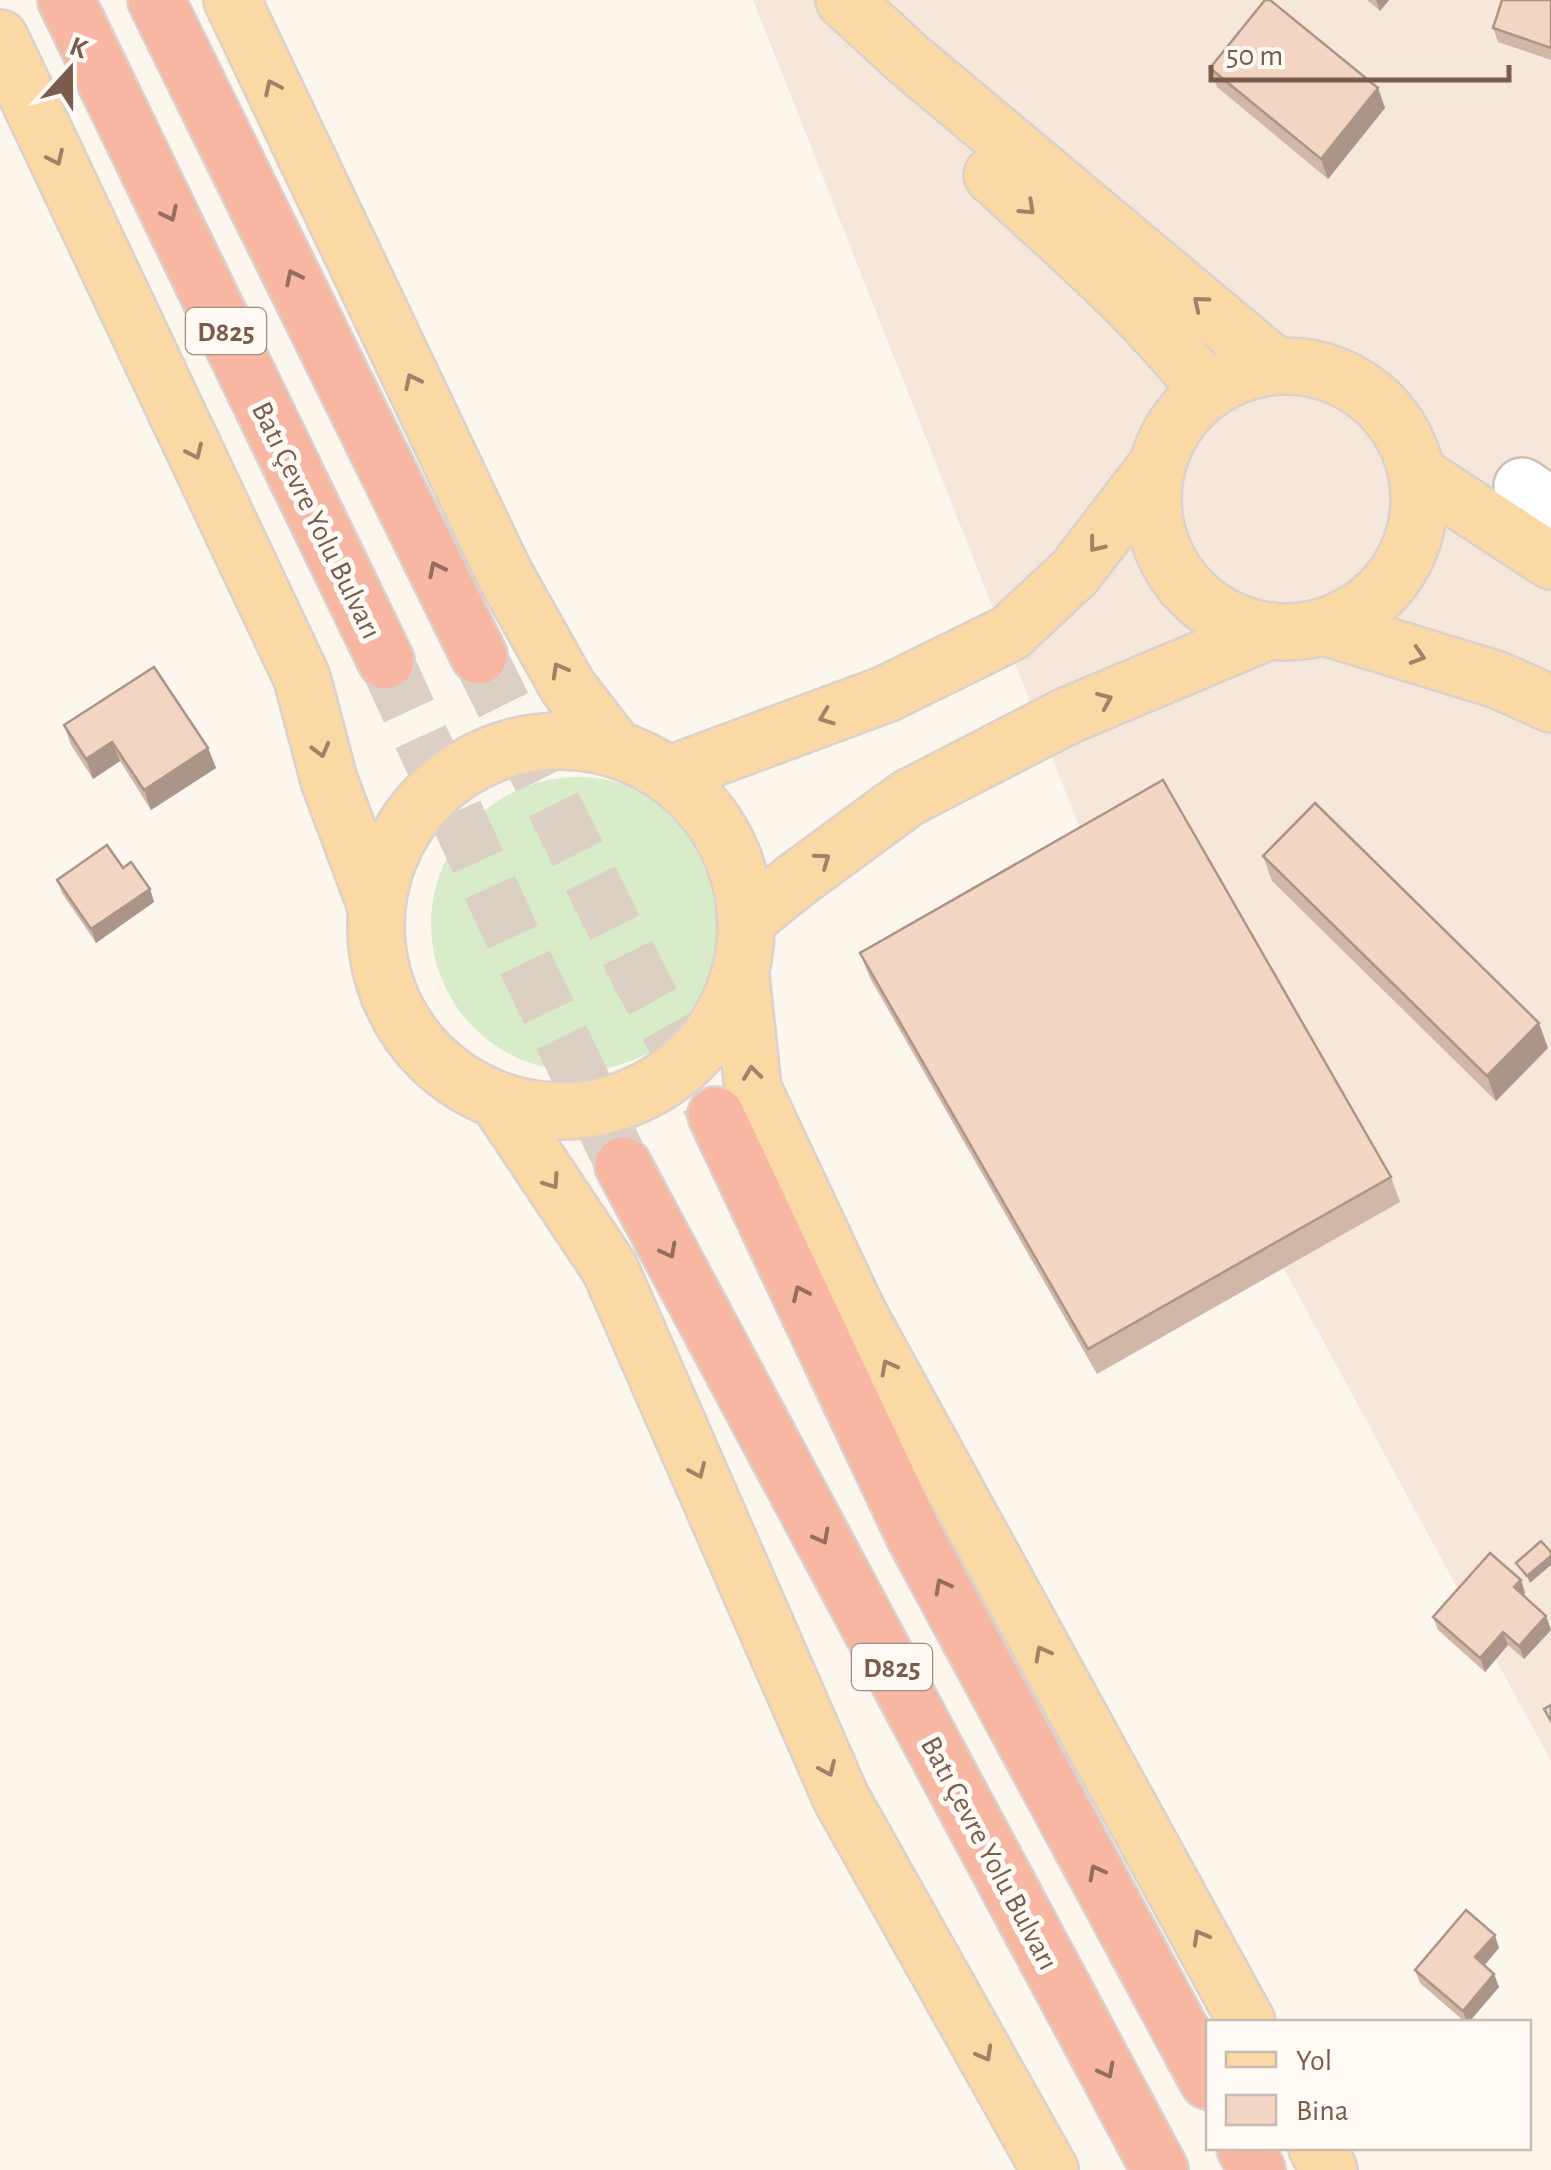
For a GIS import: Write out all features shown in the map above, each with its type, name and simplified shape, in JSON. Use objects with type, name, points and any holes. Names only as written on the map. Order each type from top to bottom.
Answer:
[{"type":"highway","name":"Batı Çevre Yolu Bulvarı","points":[[66,0],[386,662]]},
{"type":"highway","name":"D825","points":[[156,0],[479,656]]},
{"type":"highway","name":"D825","points":[[716,1115],[914,1535],[1206,2077]]},
{"type":"highway","name":"Batı Çevre Yolu Bulvarı","points":[[623,1165],[1160,2170]]},
{"type":"main road","points":[[232,0],[504,573],[568,687],[616,749]]},
{"type":"main road","points":[[802,0],[1114,288],[1178,352],[1208,391]]},
{"type":"main road","points":[[844,0],[907,58],[1274,366]]},
{"type":"main road","points":[[0,38],[302,678],[329,780],[376,906]]},
{"type":"main road","points":[[1274,366],[1302,366],[1355,385],[1396,423],[1418,474],[1416,530],[1408,556],[1393,580],[1351,616],[1325,627],[1297,632],[1270,632],[1242,625],[1194,596],[1162,551],[1154,524],[1156,468],[1179,418],[1208,391],[1247,371],[1274,366]]},
{"type":"main road","points":[[668,774],[886,694],[1010,633],[1075,572],[1156,468]]},
{"type":"main road","points":[[1418,474],[1551,562]]},
{"type":"main road","points":[[1325,627],[1498,680],[1551,704]]},
{"type":"main road","points":[[747,920],[794,880],[908,798],[1067,716],[1270,632]]},
{"type":"main road","points":[[740,977],[714,1032],[672,1075],[618,1104],[558,1112],[498,1101],[444,1071],[403,1024],[379,968],[376,906],[389,854],[418,807],[459,771],[508,748],[562,740],[616,749],[668,774],[709,814],[736,865],[747,920],[740,977],[754,1089],[858,1313],[1246,2020]]},
{"type":"main road","points":[[498,1101],[610,1268],[840,1798],[1050,2170]]},
{"type":"shaded area","points":[[753,0],[1551,0],[1551,1761],[1173,1064]]},
{"type":"green space","points":[[578,777],[607,779],[634,788],[660,801],[682,820],[701,842],[714,868],[723,895],[723,953],[714,980],[701,1006],[682,1028],[660,1047],[634,1060],[607,1069],[578,1071],[549,1069],[522,1060],[496,1047],[474,1028],[455,1006],[442,980],[433,953],[431,924],[433,895],[442,868],[455,842],[474,820],[496,801],[522,788],[549,779]]},
{"type":"building","points":[[1265,0],[1270,0],[1378,88],[1321,159],[1210,68]]},
{"type":"building","points":[[1502,0],[1551,0],[1551,48],[1493,28]]},
{"type":"building","points":[[154,667],[208,748],[144,790],[112,742],[86,759],[64,725]]},
{"type":"building","points":[[1163,780],[1391,1177],[1088,1349],[860,953]]},
{"type":"building","points":[[1315,803],[1539,1023],[1487,1076],[1263,856]]},
{"type":"building","points":[[107,845],[123,868],[131,862],[150,889],[91,929],[57,880]]},
{"type":"building","points":[[1541,1541],[1551,1556],[1527,1576],[1516,1563]]},
{"type":"building","points":[[1490,1553],[1521,1580],[1514,1587],[1546,1616],[1519,1646],[1503,1632],[1480,1658],[1433,1617]]},
{"type":"building","points":[[1466,1910],[1495,1935],[1475,1957],[1494,1974],[1463,2011],[1415,1970]]},
{"type":"tunnel","points":[[479,656],[642,982],[716,1115]]},
{"type":"tunnel","points":[[386,661],[623,1165]]}]
